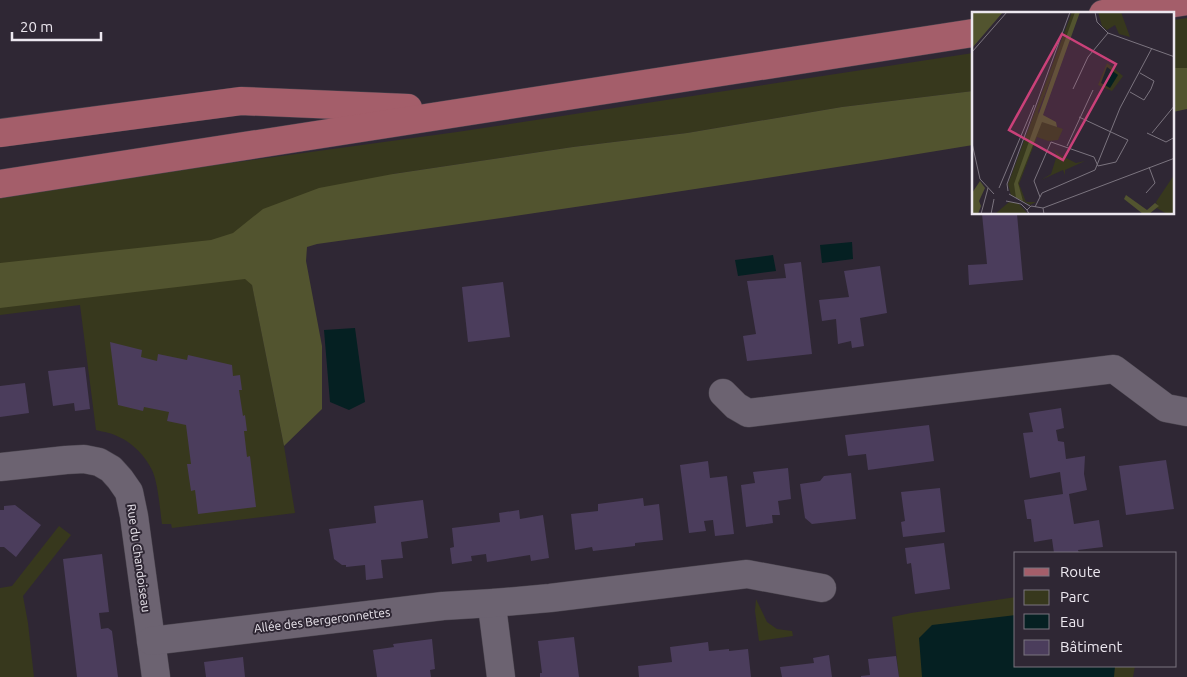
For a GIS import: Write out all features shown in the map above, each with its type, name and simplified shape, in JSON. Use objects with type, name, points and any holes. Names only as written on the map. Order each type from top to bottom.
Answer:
[{"type":"main road","points":[[1116,12],[1187,1]]},
{"type":"main road","points":[[0,184],[470,110],[972,34]]},
{"type":"main road","points":[[0,133],[241,101],[470,110]]},
{"type":"street","points":[[723,392],[736,406],[748,413],[1114,369],[1166,408],[1187,412]]},
{"type":"street","name":"Rue du Chandoiseau","points":[[0,467],[57,460],[84,459],[99,462],[111,469],[120,479],[129,492],[134,516],[156,677]]},
{"type":"street","name":"Allée des Bergeronnettes","points":[[151,641],[443,606],[550,598],[747,574],[822,588]]},
{"type":"street","points":[[493,603],[501,677]]},
{"type":"green space","points":[[1187,18],[1187,68],[1174,68],[1174,20]]},
{"type":"green space","points":[[972,53],[972,91],[842,107],[687,133],[573,147],[393,174],[252,284],[284,446],[295,513],[172,528],[171,524],[162,524],[156,482],[146,460],[134,446],[114,434],[96,430],[80,305],[0,315],[0,195],[167,170],[457,132]]},
{"type":"green space","points":[[1174,68],[1187,68],[1187,109],[1174,112]]},
{"type":"green space","points":[[972,91],[972,145],[307,247],[306,261],[322,346],[322,409],[284,446],[252,285],[245,279],[0,308],[0,263],[211,240],[233,233],[263,209],[319,188],[393,174],[573,147],[687,133],[842,107]]},
{"type":"green space","points":[[59,526],[71,535],[23,596],[34,677],[0,677],[0,588],[12,586]]},
{"type":"green space","points":[[1014,597],[1014,667],[1135,667],[1133,677],[899,677],[892,617]]},
{"type":"green space","points":[[756,599],[767,622],[777,629],[792,631],[793,636],[759,641],[755,611]]},
{"type":"water","points":[[852,242],[853,259],[822,263],[820,245]]},
{"type":"water","points":[[773,255],[776,271],[738,276],[735,260]]},
{"type":"water","points":[[355,328],[365,402],[349,410],[330,402],[324,330]]},
{"type":"water","points":[[1014,615],[1014,667],[1115,667],[1114,677],[922,677],[919,638],[932,625]]},
{"type":"building","points":[[982,215],[1017,215],[1023,280],[969,285],[968,265],[987,264]]},
{"type":"building","points":[[801,262],[812,354],[747,361],[743,336],[756,334],[747,281],[786,278],[784,264]]},
{"type":"building","points":[[880,266],[887,313],[860,318],[864,346],[852,348],[851,341],[838,344],[836,319],[822,321],[819,300],[849,297],[844,271]]},
{"type":"building","points":[[503,282],[510,337],[468,342],[462,287]]},
{"type":"building","points":[[110,342],[142,350],[141,357],[157,361],[158,354],[187,360],[188,355],[232,365],[233,376],[240,375],[242,390],[239,390],[247,431],[244,431],[247,457],[250,456],[256,507],[198,514],[195,490],[191,491],[187,464],[191,464],[186,425],[167,421],[169,412],[144,407],[143,411],[118,405]]},
{"type":"building","points":[[85,367],[90,409],[75,411],[74,403],[53,406],[48,371]]},
{"type":"building","points":[[25,383],[29,413],[0,417],[0,386]]},
{"type":"building","points":[[1061,408],[1064,428],[1056,430],[1058,441],[1064,442],[1066,459],[1085,456],[1084,474],[1087,490],[1069,494],[1074,524],[1099,520],[1103,547],[1078,550],[1079,552],[1054,552],[1052,539],[1034,542],[1031,519],[1027,519],[1024,500],[1063,494],[1060,472],[1030,478],[1023,433],[1033,432],[1029,413]]},
{"type":"building","points":[[929,425],[934,461],[868,470],[866,454],[848,456],[845,435]]},
{"type":"building","points":[[1166,460],[1174,509],[1126,515],[1119,466]]},
{"type":"building","points":[[708,461],[710,478],[727,476],[734,534],[715,536],[713,520],[704,521],[706,531],[689,533],[680,465]]},
{"type":"building","points":[[788,468],[791,499],[778,501],[780,515],[772,515],[773,523],[746,527],[741,485],[755,483],[753,472]]},
{"type":"building","points":[[851,473],[856,519],[812,524],[805,518],[800,484],[820,481],[824,476]]},
{"type":"building","points":[[940,488],[945,532],[903,537],[901,522],[905,521],[901,492]]},
{"type":"building","points":[[643,498],[644,506],[659,504],[663,540],[635,543],[635,546],[593,551],[592,547],[575,550],[571,514],[598,511],[598,504]]},
{"type":"building","points":[[423,500],[428,538],[401,542],[403,558],[381,560],[383,578],[366,580],[365,565],[346,567],[346,565],[342,565],[334,559],[329,529],[376,523],[374,506]]},
{"type":"building","points":[[15,505],[41,525],[16,557],[4,547],[0,547],[0,510],[4,510],[4,506]]},
{"type":"building","points":[[519,510],[520,519],[543,515],[549,558],[531,561],[530,555],[487,562],[486,554],[471,556],[472,561],[452,564],[450,548],[454,547],[452,528],[500,522],[499,513]]},
{"type":"building","points":[[944,543],[950,589],[915,594],[911,563],[907,564],[905,548]]},
{"type":"building","points":[[102,554],[109,612],[99,613],[101,629],[108,628],[112,631],[118,677],[77,677],[63,559]]},
{"type":"building","points":[[574,637],[579,677],[540,677],[540,673],[542,673],[538,641]]},
{"type":"building","points":[[432,639],[435,669],[430,670],[431,677],[377,677],[373,650],[394,647],[393,644]]},
{"type":"building","points":[[708,642],[709,651],[748,649],[751,677],[639,677],[638,666],[672,662],[670,647]]},
{"type":"building","points":[[829,655],[832,677],[782,677],[780,667],[814,663],[813,658]]},
{"type":"building","points":[[896,656],[899,677],[861,677],[870,675],[868,659]]},
{"type":"building","points":[[243,657],[245,677],[206,677],[204,662]]}]
